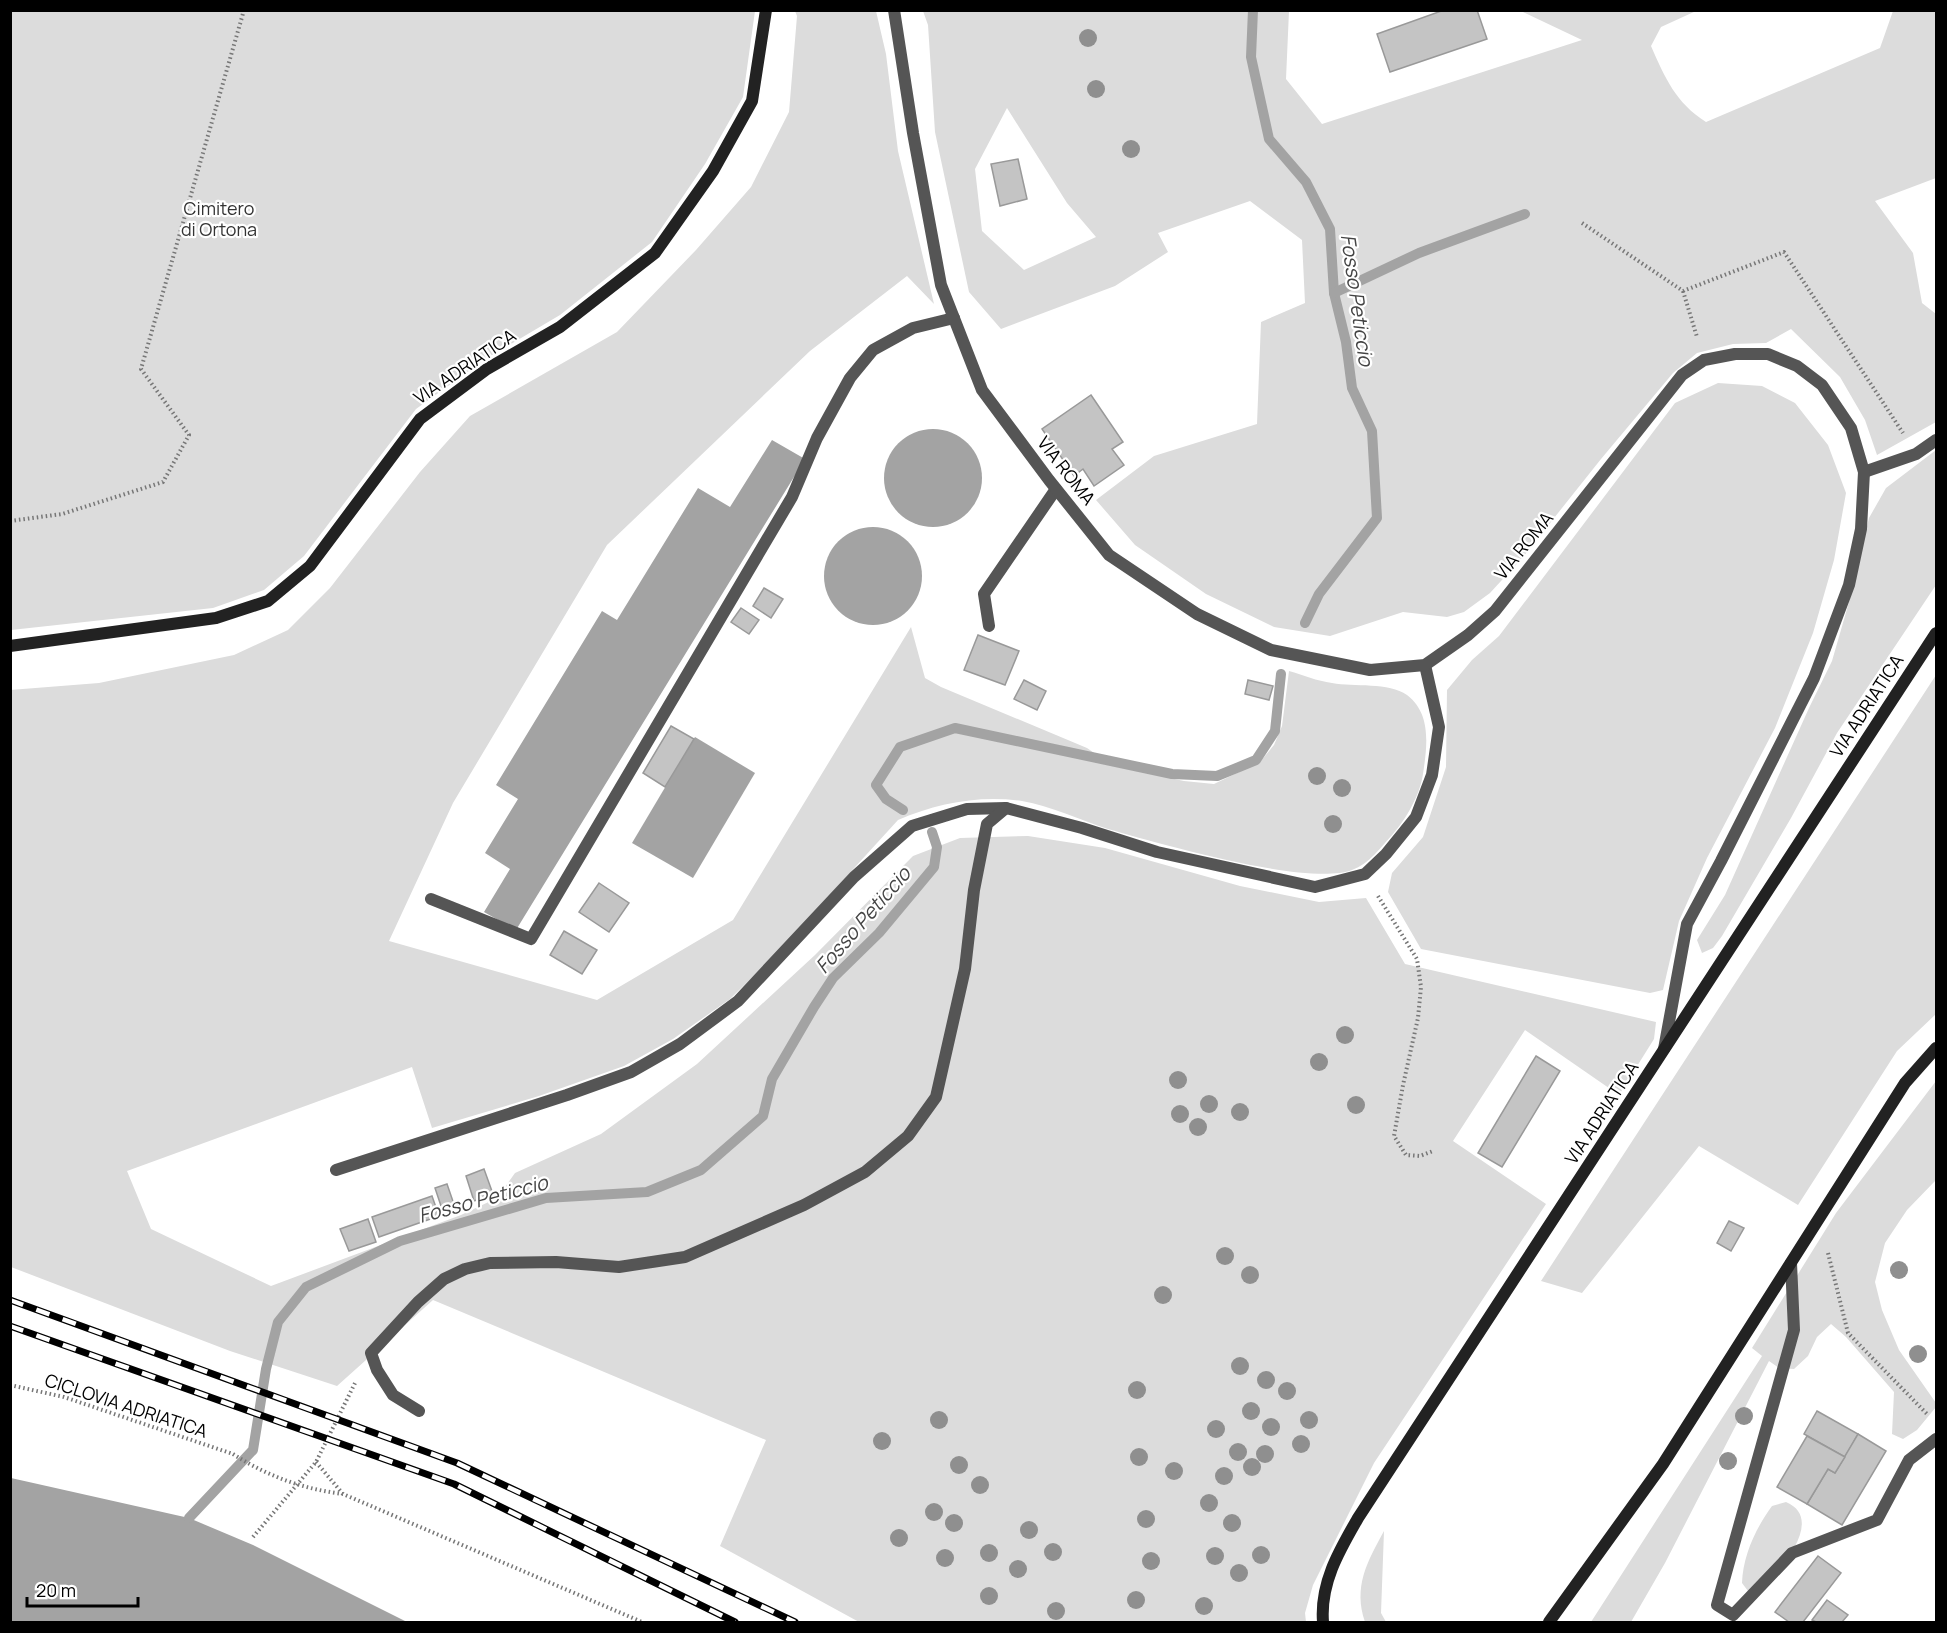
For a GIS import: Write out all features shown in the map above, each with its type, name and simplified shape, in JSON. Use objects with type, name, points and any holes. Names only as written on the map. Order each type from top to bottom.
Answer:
[{"type":"main road","name":"VIA ADRIATICA","points":[[10,646],[216,618],[268,601],[277,594],[310,566],[420,419],[487,369],[560,327],[655,253],[713,171],[752,101],[766,10]]},
{"type":"main road","name":"VIA ADRIATICA","points":[[1323,1623],[1323,1599],[1327,1578],[1358,1518],[1936,633]]},
{"type":"main road","points":[[1549,1623],[1663,1464],[1905,1083],[1936,1048]]},
{"type":"street","name":"VIA ROMA","points":[[894,10],[913,133],[942,285],[982,390],[1109,555],[1197,614],[1271,650],[1370,670],[1425,665],[1468,635],[1495,611],[1682,375],[1704,360],[1735,354],[1768,354],[1797,366],[1822,385],[1851,428],[1864,472],[1861,529],[1849,585],[1814,678],[1687,924],[1664,1049]]},
{"type":"street","points":[[431,899],[531,939],[792,497],[817,438],[850,378],[873,350],[913,328],[954,318]]},
{"type":"street","points":[[1864,472],[1917,454],[1936,440]]},
{"type":"street","points":[[989,626],[984,594],[1056,489]]},
{"type":"street","points":[[336,1170],[631,1072],[680,1044],[738,1001],[854,877],[912,826],[967,809],[1006,808],[1082,828],[1157,852],[1315,887],[1365,874],[1386,854],[1416,817],[1432,775],[1439,727],[1425,665]]},
{"type":"street","points":[[419,1411],[393,1395],[377,1370],[370,1353],[418,1302],[444,1279],[465,1269],[489,1263],[556,1262],[619,1267],[685,1257],[804,1205],[865,1172],[908,1136],[936,1096],[965,969],[974,890],[987,824],[1006,808]]},
{"type":"street","points":[[1791,1263],[1794,1330],[1717,1605],[1733,1615],[1792,1553],[1877,1520],[1909,1460],[1936,1439]]},
{"type":"path","points":[[10,522],[62,514],[163,482],[189,435],[141,369],[244,10]]},
{"type":"path","points":[[1582,223],[1683,291],[1704,360]]},
{"type":"path","points":[[1683,291],[1784,252],[1917,454]]},
{"type":"path","points":[[1365,874],[1417,959],[1421,987],[1418,1018],[1394,1136],[1406,1155],[1420,1156],[1433,1151]]},
{"type":"path","points":[[1819,1218],[1848,1333],[1928,1416]]},
{"type":"path","name":"CICLOVIA ADRIATICA","points":[[10,1385],[64,1397],[233,1454],[285,1481],[314,1490],[344,1494]]},
{"type":"path","points":[[253,1537],[316,1462],[345,1400]]},
{"type":"path","points":[[316,1462],[344,1494],[642,1623]]},
{"type":"green space","name":"Cimitero di Ortona","points":[[10,11],[755,11],[743,97],[705,164],[652,242],[560,315],[487,358],[416,409],[304,556],[264,590],[213,608],[11,630]]},
{"type":"green space","points":[[795,11],[876,11],[886,54],[898,151],[934,304],[907,276],[810,351],[607,545],[453,803],[389,941],[597,1000],[733,920],[911,627],[925,678],[941,687],[1087,748],[1113,766],[1184,781],[1214,784],[1260,762],[1274,745],[1282,726],[1289,671],[1326,682],[1391,688],[1400,691],[1415,703],[1421,712],[1426,732],[1426,753],[1421,782],[1416,798],[1403,821],[1364,864],[1352,870],[1331,874],[1268,868],[1195,853],[1108,829],[1022,801],[975,800],[928,809],[898,820],[772,958],[730,999],[673,1039],[624,1066],[539,1096],[432,1128],[412,1067],[127,1171],[151,1229],[271,1286],[461,1215],[497,1198],[515,1173],[601,1134],[697,1064],[815,955],[913,856],[960,838],[1028,836],[1105,848],[1240,886],[1319,902],[1366,898],[1405,964],[1656,1022],[1654,1039],[1619,1095],[1525,1030],[1453,1141],[1546,1204],[1374,1463],[1313,1585],[1305,1613],[1306,1622],[859,1622],[720,1546],[766,1440],[433,1300],[337,1386],[230,1351],[11,1267],[10,690],[99,683],[234,655],[288,630],[330,588],[420,472],[470,416],[617,332],[696,250],[751,187],[789,112],[797,16]]},
{"type":"green space","points":[[923,11],[1289,11],[1286,79],[1322,124],[1582,40],[1521,11],[1696,11],[1661,27],[1651,46],[1672,89],[1687,107],[1706,122],[1880,48],[1893,11],[1936,11],[1936,178],[1875,201],[1913,253],[1922,303],[1936,314],[1936,422],[1877,455],[1865,420],[1840,377],[1791,329],[1766,343],[1733,344],[1697,353],[1673,373],[1523,557],[1490,593],[1464,612],[1447,617],[1403,612],[1330,636],[1274,627],[1206,594],[1135,545],[1096,500],[1154,456],[1257,424],[1261,322],[1305,303],[1302,240],[1250,201],[1158,233],[1168,252],[1115,286],[1001,329],[969,292],[935,132],[928,25]],"holes":[[[1007,108],[1067,203],[1096,237],[1024,270],[982,231],[975,169]]]},
{"type":"green space","points":[[1718,383],[1762,386],[1795,403],[1828,445],[1846,493],[1834,560],[1813,633],[1775,728],[1707,858],[1679,921],[1663,990],[1650,993],[1421,949],[1388,892],[1392,873],[1423,837],[1446,767],[1447,690],[1472,660],[1499,636],[1675,403]]},
{"type":"green space","points":[[1936,450],[1936,585],[1837,733],[1791,818],[1722,936],[1713,948],[1702,953],[1697,940],[1725,895],[1832,661],[1869,518],[1886,488]]},
{"type":"green space","points":[[1936,675],[1936,1014],[1897,1051],[1798,1205],[1699,1146],[1582,1293],[1541,1281]]},
{"type":"green space","points":[[1936,1081],[1936,1180],[1907,1210],[1885,1243],[1875,1282],[1882,1310],[1899,1350],[1936,1403],[1936,1407],[1917,1430],[1903,1439],[1892,1434],[1894,1392],[1846,1337],[1831,1324],[1817,1337],[1808,1356],[1794,1369],[1779,1368],[1769,1361],[1665,1563],[1631,1622],[1591,1622],[1762,1356],[1752,1348],[1836,1213]]},
{"type":"green space","points":[[1786,1502],[1798,1510],[1802,1521],[1800,1534],[1785,1562],[1766,1586],[1758,1594],[1748,1591],[1742,1583],[1751,1542],[1772,1506]]},
{"type":"green space","points":[[1384,1531],[1381,1613],[1386,1622],[1365,1622],[1361,1586],[1367,1564]]},
{"type":"shaded area","points":[[933,429],[952,433],[968,443],[978,459],[982,478],[978,497],[968,513],[952,523],[933,527],[914,523],[898,513],[888,497],[884,478],[888,459],[898,443],[914,433]]},
{"type":"shaded area","points":[[772,440],[805,459],[516,930],[484,912],[510,869],[485,853],[518,799],[496,785],[602,611],[617,620],[698,488],[730,507]]},
{"type":"shaded area","points":[[873,527],[892,531],[908,541],[918,557],[922,576],[918,595],[908,611],[892,621],[873,625],[854,621],[838,611],[828,595],[824,576],[828,557],[838,541],[854,531]]},
{"type":"shaded area","points":[[695,737],[755,773],[693,878],[632,843]]},
{"type":"shaded area","points":[[11,1478],[189,1518],[253,1545],[407,1622],[11,1622]]},
{"type":"building","points":[[1444,10],[1477,10],[1487,39],[1390,72],[1377,34]]},
{"type":"building","points":[[1018,159],[1027,199],[1000,206],[991,164]]},
{"type":"building","points":[[1091,395],[1123,442],[1112,449],[1124,465],[1094,486],[1083,469],[1074,476],[1042,429]]},
{"type":"building","points":[[764,588],[783,599],[771,618],[753,606]]},
{"type":"building","points":[[741,608],[759,620],[749,634],[731,622]]},
{"type":"building","points":[[978,635],[1019,651],[1005,685],[964,670]]},
{"type":"building","points":[[1024,680],[1046,691],[1037,710],[1014,699]]},
{"type":"building","points":[[1248,680],[1273,686],[1269,700],[1245,694]]},
{"type":"building","points":[[671,726],[694,739],[665,787],[643,773]]},
{"type":"building","points":[[599,883],[629,903],[609,932],[579,912]]},
{"type":"building","points":[[564,931],[597,950],[582,974],[550,955]]},
{"type":"building","points":[[1536,1056],[1560,1071],[1502,1167],[1478,1153]]},
{"type":"building","points":[[484,1169],[493,1194],[474,1201],[466,1176]]},
{"type":"building","points":[[447,1184],[456,1210],[444,1215],[435,1188]]},
{"type":"building","points":[[432,1196],[439,1216],[379,1237],[372,1217]]},
{"type":"building","points":[[368,1219],[376,1242],[349,1251],[340,1229]]},
{"type":"building","points":[[1729,1221],[1744,1228],[1731,1251],[1717,1243]]},
{"type":"building","points":[[1817,1411],[1858,1434],[1845,1457],[1804,1434]]},
{"type":"building","points":[[1858,1434],[1886,1451],[1842,1525],[1807,1504],[1828,1469],[1835,1473]]},
{"type":"building","points":[[1807,1436],[1845,1457],[1835,1473],[1828,1469],[1807,1504],[1777,1487]]},
{"type":"building","points":[[1818,1556],[1841,1573],[1803,1622],[1789,1622],[1775,1612]]},
{"type":"building","points":[[1827,1600],[1848,1615],[1842,1622],[1812,1620]]},
{"type":"waterway","name":"Fosso Peticcio","points":[[1253,10],[1251,57],[1269,139],[1306,182],[1330,229],[1334,293],[1346,342],[1352,388],[1372,431],[1377,518],[1319,594],[1305,623]]},
{"type":"waterway","points":[[1334,293],[1419,253],[1525,214]]},
{"type":"waterway","name":"Fosso Peticcio","points":[[903,810],[886,799],[876,785],[900,747],[955,728],[1172,774],[1217,776],[1256,760],[1275,731],[1281,674]]},
{"type":"waterway","name":"Fosso Peticcio","points":[[189,1518],[253,1450],[266,1369],[278,1322],[306,1287],[400,1241],[546,1198],[647,1192],[701,1170],[763,1116],[772,1079],[833,978],[879,933],[934,867],[937,847],[932,832]]},
{"type":"railway","points":[[10,1300],[457,1463],[795,1622]]},
{"type":"railway","points":[[10,1326],[454,1484],[735,1622]]}]
